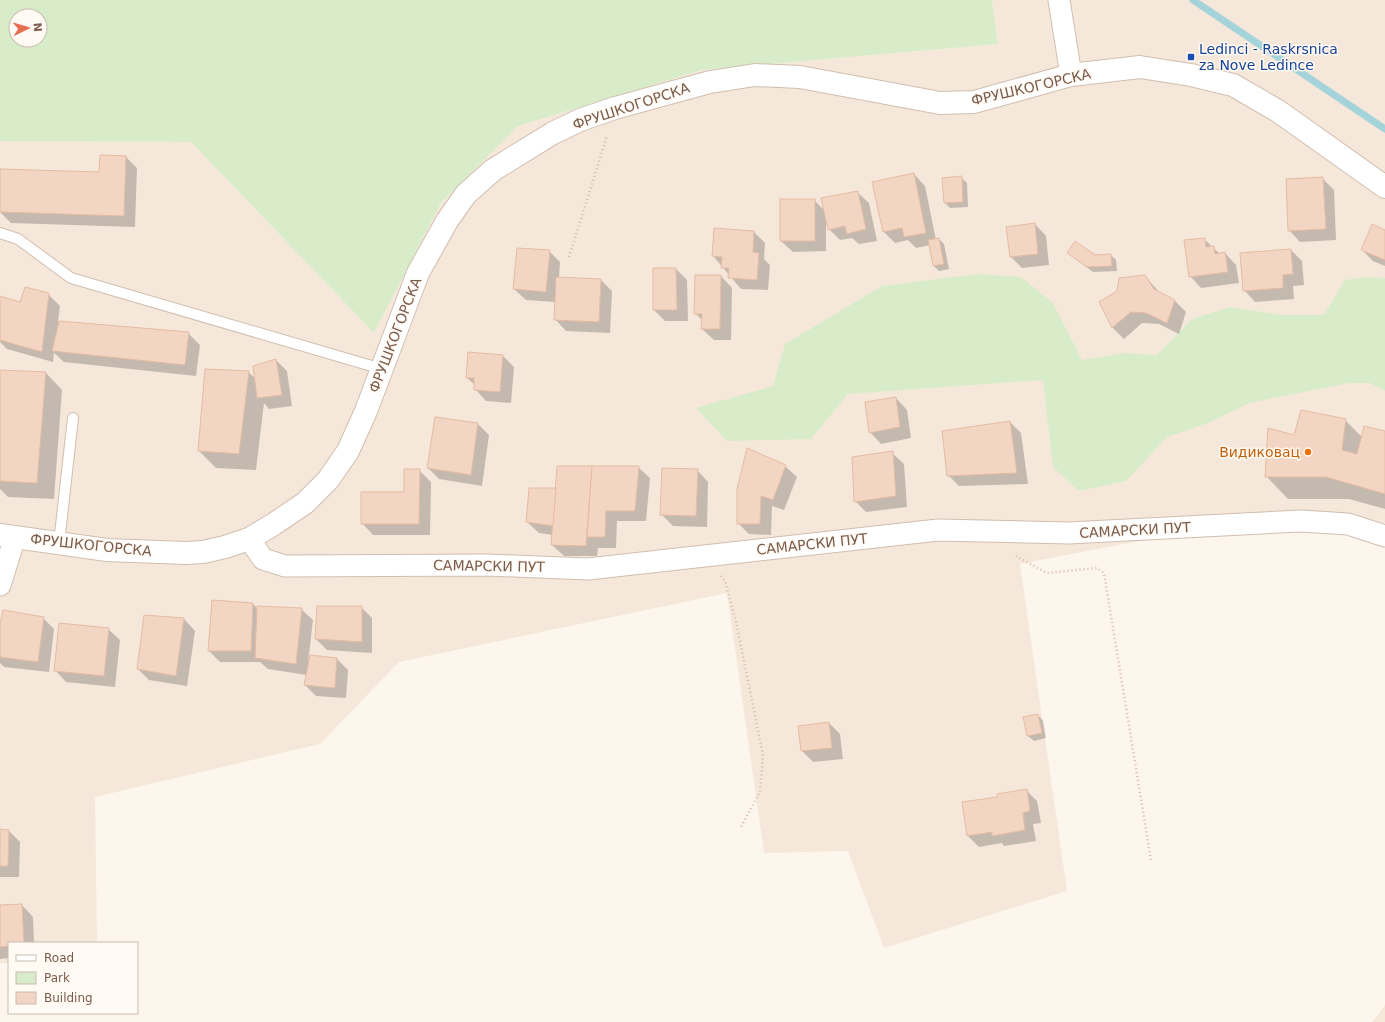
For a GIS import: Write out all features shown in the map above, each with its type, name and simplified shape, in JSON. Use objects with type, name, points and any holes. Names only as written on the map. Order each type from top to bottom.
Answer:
[{"type":"street","points":[[1059,0],[1071,76]]},
{"type":"street","name":"ФРУШКОГОРСКА","points":[[0,585],[7,536],[107,550],[186,553],[203,552],[249,539],[305,503],[328,480],[348,451],[382,369],[418,273],[447,221],[466,194],[493,170],[525,149],[580,120],[615,108],[710,82],[755,75],[800,77],[940,103],[974,102],[1071,76],[1140,67],[1191,75],[1233,85],[1278,111],[1385,187]]},
{"type":"street","name":"САМАРСКИ ПУТ","points":[[249,539],[263,559],[285,566],[487,564],[588,569],[938,530],[1069,533],[1301,521],[1348,524],[1385,536]]},
{"type":"lane","points":[[0,233],[18,239],[71,278],[382,369]]},
{"type":"lane","points":[[59,543],[73,418]]},
{"type":"path","points":[[569,257],[615,108]]},
{"type":"path","points":[[1006,531],[1016,556],[1047,573],[1097,568],[1104,573],[1151,860]]},
{"type":"path","points":[[705,555],[725,581],[736,622],[763,755],[760,792],[741,827]]},
{"type":"shaded area","points":[[992,0],[1385,0],[1385,523],[1283,513],[1020,564],[1067,891],[884,948],[848,851],[764,853],[727,593],[399,662],[320,744],[95,797],[97,942],[8,942],[8,963],[0,963],[0,141],[191,142],[374,333],[441,203],[518,126],[702,70],[998,44]]},
{"type":"shaded area","points":[[1385,1005],[1385,1022],[1372,1022]]},
{"type":"green space","points":[[0,0],[992,0],[998,44],[702,70],[518,126],[441,203],[374,333],[191,142],[0,141]]},
{"type":"green space","points":[[977,274],[1021,277],[1053,303],[1082,360],[1124,353],[1157,355],[1192,319],[1230,307],[1281,315],[1324,315],[1345,280],[1365,277],[1385,278],[1385,391],[1370,383],[1349,383],[1249,403],[1208,423],[1167,437],[1126,481],[1079,491],[1053,467],[1043,380],[848,394],[811,439],[727,441],[696,408],[773,386],[785,344],[882,286]]},
{"type":"building","points":[[100,155],[126,156],[124,216],[0,212],[0,169],[99,172]]},
{"type":"building","points":[[914,173],[926,233],[904,237],[902,228],[883,232],[872,182]]},
{"type":"building","points":[[962,176],[963,202],[944,203],[942,178]]},
{"type":"building","points":[[1323,177],[1326,229],[1288,231],[1286,179]]},
{"type":"building","points":[[858,191],[866,229],[847,234],[845,226],[828,230],[821,198]]},
{"type":"building","points":[[780,199],[815,199],[815,241],[780,241]]},
{"type":"building","points":[[1035,223],[1038,254],[1010,257],[1006,227]]},
{"type":"building","points":[[1372,224],[1385,230],[1385,260],[1361,250]]},
{"type":"building","points":[[714,228],[754,231],[753,252],[759,253],[757,280],[728,278],[729,268],[721,268],[722,257],[712,256]]},
{"type":"building","points":[[939,238],[944,264],[933,266],[928,240]]},
{"type":"building","points":[[1205,238],[1206,247],[1214,246],[1215,254],[1225,252],[1228,272],[1189,277],[1184,240]]},
{"type":"building","points":[[1075,241],[1095,255],[1111,254],[1112,266],[1087,267],[1067,253]]},
{"type":"building","points":[[517,248],[550,250],[546,292],[513,289]]},
{"type":"building","points":[[1291,249],[1293,274],[1283,275],[1283,288],[1243,291],[1240,253]]},
{"type":"building","points":[[653,268],[676,268],[677,310],[653,310]]},
{"type":"building","points":[[695,275],[721,275],[720,329],[701,329],[702,314],[694,314]]},
{"type":"building","points":[[1145,275],[1154,289],[1175,300],[1167,323],[1146,313],[1131,312],[1112,328],[1099,302],[1117,291],[1119,278]]},
{"type":"building","points":[[556,277],[601,279],[599,322],[554,320]]},
{"type":"building","points":[[25,287],[49,293],[42,352],[0,340],[0,296],[20,302]]},
{"type":"building","points":[[59,321],[189,332],[185,365],[52,351]]},
{"type":"building","points":[[468,352],[503,355],[500,392],[474,390],[474,378],[466,378]]},
{"type":"building","points":[[276,359],[282,395],[257,398],[253,366]]},
{"type":"building","points":[[205,369],[249,371],[239,454],[198,451]]},
{"type":"building","points":[[0,370],[46,372],[37,483],[0,481]]},
{"type":"building","points":[[896,397],[900,427],[869,433],[865,402]]},
{"type":"building","name":"Видиковац","points":[[1301,410],[1346,419],[1342,450],[1357,454],[1364,426],[1385,431],[1385,494],[1326,477],[1265,477],[1268,428],[1294,435]]},
{"type":"building","points":[[435,417],[478,423],[471,475],[427,468]]},
{"type":"building","points":[[1010,421],[1017,473],[947,476],[942,431]]},
{"type":"building","points":[[747,448],[786,465],[773,500],[761,496],[760,524],[737,524],[737,489]]},
{"type":"building","points":[[893,451],[896,496],[854,502],[852,457]]},
{"type":"building","points":[[557,466],[592,466],[586,546],[551,545]]},
{"type":"building","points":[[592,466],[639,466],[635,511],[606,511],[605,537],[587,537]]},
{"type":"building","points":[[662,468],[698,469],[696,516],[660,515]]},
{"type":"building","points":[[404,469],[420,469],[419,524],[361,524],[361,492],[404,492]]},
{"type":"building","points":[[529,488],[556,488],[553,526],[526,522]]},
{"type":"building","points":[[212,600],[253,603],[251,651],[208,651]]},
{"type":"building","points":[[257,606],[302,608],[296,664],[255,658]]},
{"type":"building","points":[[317,606],[362,606],[362,642],[315,639]]},
{"type":"building","points":[[3,610],[44,617],[38,662],[0,657],[0,624]]},
{"type":"building","points":[[144,615],[184,618],[176,676],[137,669]]},
{"type":"building","points":[[59,623],[109,628],[104,676],[54,671]]},
{"type":"building","points":[[310,655],[337,658],[335,688],[304,685]]},
{"type":"building","points":[[1038,714],[1042,733],[1027,736],[1023,717]]},
{"type":"building","points":[[829,722],[832,748],[801,751],[798,726]]},
{"type":"building","points":[[1027,789],[1030,811],[1023,813],[1025,830],[992,836],[992,832],[967,836],[962,802],[997,797],[997,794]]},
{"type":"building","points":[[0,829],[9,830],[8,866],[0,866]]},
{"type":"building","points":[[22,904],[24,942],[8,942],[8,946],[0,947],[0,905]]},
{"type":"waterway","points":[[1193,0],[1385,129]]},
{"type":"place","name":"Ledinci - Raskrsnica za Nove Ledince","points":[[1191,57]]},
{"type":"place","name":"Видиковац","points":[[1308,452]]}]
